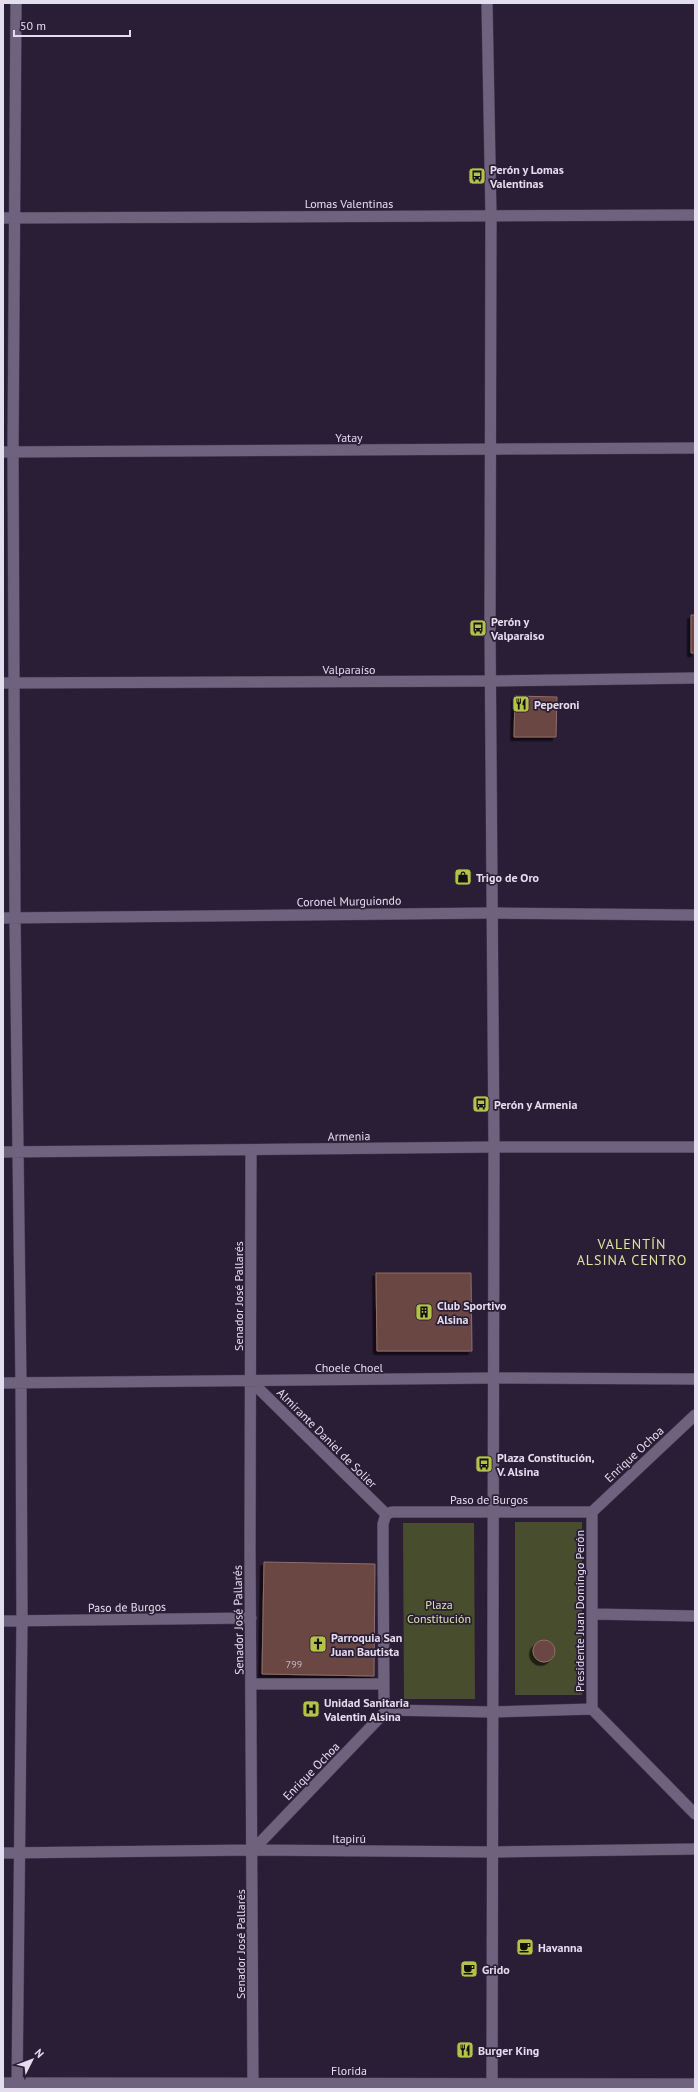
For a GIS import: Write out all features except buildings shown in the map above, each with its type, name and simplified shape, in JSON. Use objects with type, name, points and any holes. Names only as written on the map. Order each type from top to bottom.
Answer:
[{"type":"street","points":[[16,3],[15,218],[8,452],[14,682],[15,918],[21,1383],[22,1621],[17,2086]]},
{"type":"street","points":[[487,3],[491,216],[491,913],[494,1147],[492,1378],[492,2086]]},
{"type":"street","name":"Lomas Valentinas","points":[[3,218],[695,215]]},
{"type":"street","name":"Yatay","points":[[8,452],[695,448]]},
{"type":"street","name":"Valparaíso","points":[[3,682],[491,681],[695,678]]},
{"type":"street","name":"Coronel Murguiondo","points":[[3,918],[491,913],[695,915]]},
{"type":"street","name":"Armenia","points":[[3,1152],[494,1147],[695,1147]]},
{"type":"street","name":"Senador José Pallarés","points":[[251,1150],[250,1380],[253,2086]]},
{"type":"street","name":"Choele Choel","points":[[3,1383],[492,1378],[695,1379]]},
{"type":"street","name":"Almirante Daniel de Solier","points":[[250,1380],[386,1514]]},
{"type":"street","name":"Enrique Ochoa","points":[[592,1512],[695,1415]]},
{"type":"street","name":"Paso de Burgos","points":[[386,1514],[392,1512],[592,1512]]},
{"type":"street","name":"Presidente Juan Domingo Perón","points":[[592,1512],[592,1709]]},
{"type":"street","points":[[386,1514],[383,1524],[383,1551],[384,1700],[387,1710],[492,1712],[592,1709],[695,1814]]},
{"type":"street","points":[[592,1614],[695,1616]]},
{"type":"street","name":"Paso de Burgos","points":[[3,1621],[251,1618]]},
{"type":"street","points":[[252,1684],[384,1684]]},
{"type":"street","name":"Enrique Ochoa","points":[[253,1850],[387,1710]]},
{"type":"street","name":"Itapirú","points":[[3,1853],[253,1850],[493,1852],[695,1849]]},
{"type":"street","name":"Florida","points":[[3,2082],[17,2086],[492,2086],[695,2084]]},
{"type":"green space","points":[[515,1522],[582,1522],[582,1695],[515,1695]]},
{"type":"green space","name":"Plaza Constitución","points":[[403,1523],[474,1523],[475,1699],[404,1699]]},
{"type":"place","name":"Perón y Lomas Valentinas","points":[[477,176]]},
{"type":"place","name":"Perón y Valparaiso","points":[[478,628]]},
{"type":"place","name":"Peperoni","points":[[521,704]]},
{"type":"place","name":"Trigo de Oro","points":[[463,877]]},
{"type":"place","name":"Perón y Armenia","points":[[481,1104]]},
{"type":"place","name":"Club Sportivo Alsina","points":[[424,1312]]},
{"type":"place","name":"Plaza Constitución, V. Alsina","points":[[484,1464]]},
{"type":"place","name":"Parroquia San Juan Bautista","points":[[318,1644]]},
{"type":"place","name":"Unidad Sanitaria Valentin Alsina","points":[[311,1709]]},
{"type":"place","name":"Havanna","points":[[525,1947]]},
{"type":"place","name":"Grido","points":[[469,1969]]},
{"type":"place","name":"Burger King","points":[[465,2050]]},
{"type":"district","name":"VALENTÍN ALSINA CENTRO","points":[[632,1252]]}]
